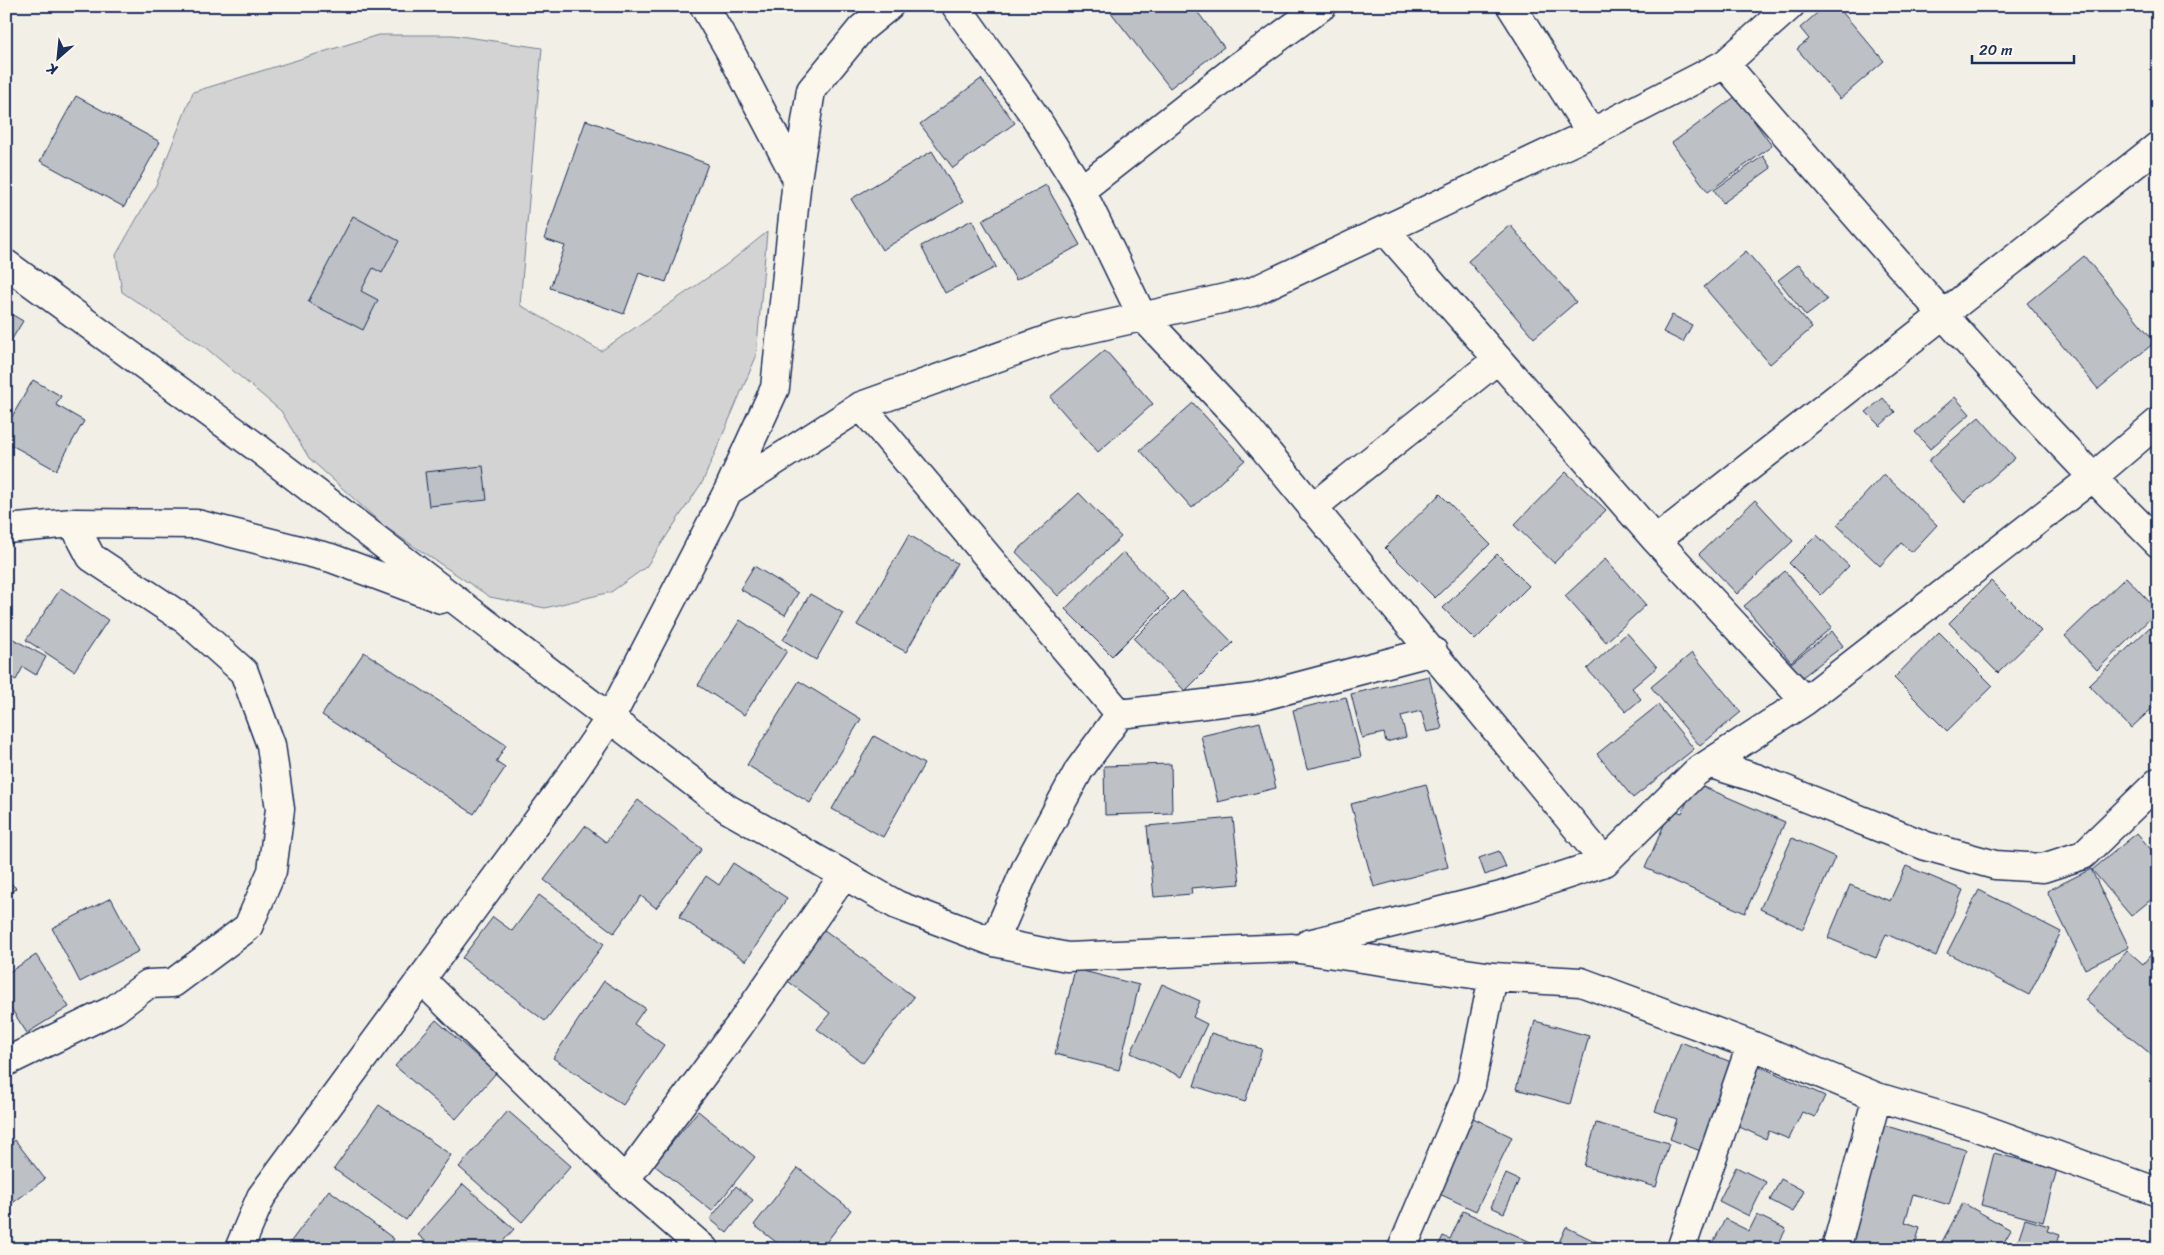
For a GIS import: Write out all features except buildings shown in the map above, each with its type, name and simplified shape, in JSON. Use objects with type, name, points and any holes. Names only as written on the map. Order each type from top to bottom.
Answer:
[{"type":"street","points":[[704,6],[729,49],[797,179]]},
{"type":"street","points":[[239,1249],[261,1197],[611,717],[728,490],[775,388],[797,179],[811,90],[861,29],[889,6]]},
{"type":"street","points":[[956,6],[1034,115],[1081,190],[1142,316],[1243,423],[1433,651],[1605,862]]},
{"type":"street","points":[[1081,190],[1239,66],[1322,6]]},
{"type":"street","points":[[1511,6],[1591,133]]},
{"type":"street","points":[[728,490],[861,406],[1057,336],[1252,292],[1591,133],[1725,64],[1790,6]]},
{"type":"street","points":[[1725,64],[1942,314],[2092,478],[2158,543]]},
{"type":"street","points":[[1656,540],[2158,146]]},
{"type":"street","points":[[1385,230],[1656,540],[1805,701]]},
{"type":"street","points":[[6,264],[259,449],[611,717],[728,809],[897,905],[994,942],[1067,957],[1292,948],[1493,976],[1581,982],[1751,1045],[1877,1097],[1975,1126],[2158,1192]]},
{"type":"street","points":[[1312,508],[1498,359]]},
{"type":"street","points":[[861,406],[1120,714]]},
{"type":"street","points":[[1292,948],[1501,896],[1605,862],[1696,772],[1805,701],[2092,478],[2158,422]]},
{"type":"street","points":[[6,529],[73,523],[197,524],[331,558],[466,608]]},
{"type":"street","points":[[6,1062],[115,1009],[148,984],[173,983],[248,927],[272,871],[280,809],[271,745],[244,672],[186,620],[91,557],[73,523]]},
{"type":"street","points":[[994,942],[1027,866],[1079,770],[1120,714],[1255,698],[1433,651]]},
{"type":"street","points":[[1711,764],[1756,778],[1926,846],[1995,865],[2043,868],[2082,855],[2158,782]]},
{"type":"street","points":[[625,1180],[739,1026],[844,875]]},
{"type":"street","points":[[1402,1249],[1470,1085],[1493,976]]},
{"type":"street","points":[[421,979],[625,1180],[704,1249]]},
{"type":"street","points":[[1681,1249],[1751,1045]]},
{"type":"street","points":[[1836,1249],[1877,1097]]},
{"type":"shaded area","points":[[378,35],[453,35],[542,48],[520,305],[601,351],[726,265],[767,232],[756,357],[703,481],[646,567],[611,592],[545,608],[490,597],[385,527],[309,458],[281,411],[206,348],[122,292],[116,255],[156,185],[193,92]]}]
